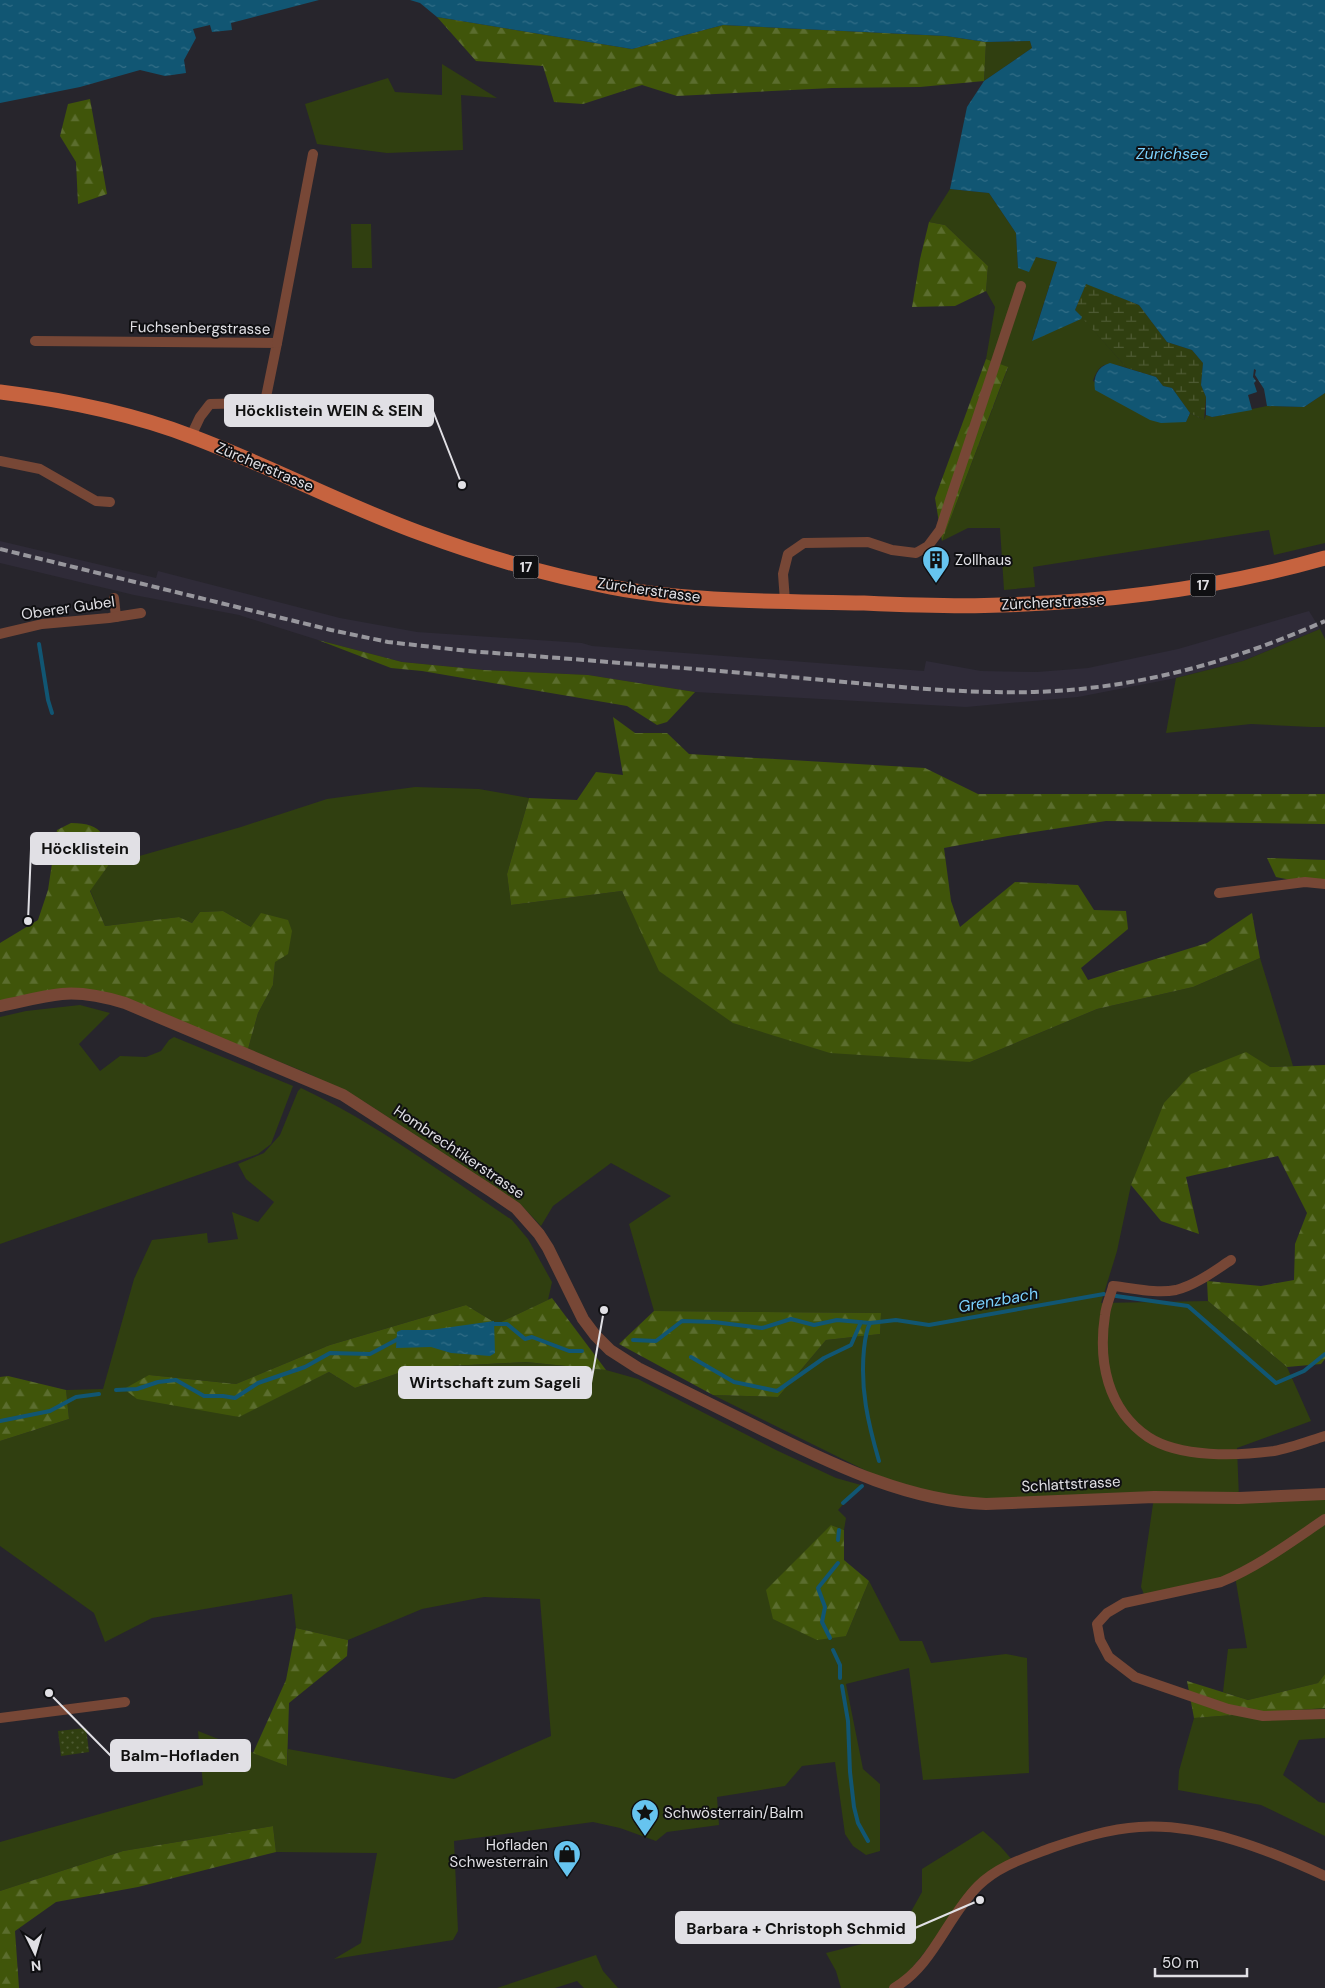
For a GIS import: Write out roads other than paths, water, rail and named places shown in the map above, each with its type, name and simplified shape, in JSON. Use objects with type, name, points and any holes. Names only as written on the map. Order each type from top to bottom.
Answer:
[{"type":"main road","name":"Zürcherstrasse","points":[[0,392],[73,402],[191,436],[419,533],[518,566],[613,588],[689,597],[988,606],[1079,602],[1179,590],[1252,576],[1325,558]]},
{"type":"street","points":[[276,343],[313,154]]},
{"type":"street","points":[[785,601],[784,574],[788,554],[804,543],[868,542],[892,550],[916,553],[928,546],[940,530],[1021,286]]},
{"type":"street","name":"Fuchsenbergstrasse","points":[[35,341],[276,343],[266,397],[257,403],[210,404],[200,417],[191,436]]},
{"type":"street","points":[[0,460],[40,469],[96,501],[110,502]]},
{"type":"street","points":[[114,598],[116,617]]},
{"type":"street","name":"Oberer Gubel","points":[[0,634],[42,624],[141,613]]},
{"type":"street","points":[[1219,893],[1305,882],[1325,884]]},
{"type":"street","name":"Hombrechtikerstrasse","points":[[0,1006],[63,994],[107,998],[124,1003],[343,1095],[491,1191],[527,1219],[548,1248],[583,1319],[595,1336],[610,1350],[638,1368],[825,1460]]},
{"type":"street","points":[[1231,1260],[1189,1286],[1175,1290],[1114,1286],[1105,1314],[1103,1346],[1105,1375],[1115,1401],[1130,1420],[1149,1437],[1175,1448],[1200,1453],[1235,1454],[1276,1450],[1325,1436]]},
{"type":"street","name":"Schlattstrasse","points":[[825,1460],[940,1500],[962,1503],[986,1504],[1154,1497],[1240,1498],[1325,1494]]},
{"type":"street","points":[[1325,1520],[1267,1558],[1235,1576],[1221,1582],[1124,1603],[1107,1612],[1097,1624],[1100,1640],[1109,1657],[1135,1677],[1228,1709],[1263,1716],[1325,1714]]},
{"type":"street","points":[[0,1718],[125,1702]]},
{"type":"street","points":[[894,1988],[918,1969],[961,1906],[989,1877],[1014,1862],[1091,1835],[1147,1826],[1190,1831],[1247,1844],[1284,1857],[1325,1876]]},
{"type":"water","points":[[0,0],[319,0],[231,23],[232,30],[212,32],[210,25],[193,29],[196,38],[184,60],[186,73],[165,76],[140,70],[80,87],[0,103]]},
{"type":"water","name":"Zürichsee","points":[[410,0],[1325,0],[1325,393],[1304,407],[1267,406],[1264,389],[1255,375],[1256,370],[1254,369],[1253,377],[1256,381],[1254,383],[1257,392],[1248,395],[1252,410],[1212,417],[1206,415],[1206,397],[1201,385],[1203,363],[1192,350],[1167,342],[1139,305],[1086,284],[1075,310],[1082,317],[1081,319],[1032,341],[1057,262],[1036,257],[1029,272],[1018,268],[1016,233],[989,193],[950,189],[967,107],[984,81],[1032,48],[1030,41],[986,42],[946,36],[723,25],[632,49],[437,17],[420,3]]},
{"type":"water","points":[[1110,363],[1156,377],[1163,386],[1172,388],[1190,413],[1186,422],[1161,423],[1150,420],[1095,390],[1097,373],[1102,367]]},
{"type":"water","points":[[494,1321],[495,1353],[490,1356],[451,1353],[431,1347],[396,1348],[397,1332],[401,1330],[430,1330]]},
{"type":"waterway","points":[[39,644],[48,700],[52,713]]},
{"type":"waterway","name":"Grenzbach","points":[[879,1461],[868,1419],[863,1378],[865,1342],[870,1323],[896,1320],[929,1325],[1104,1294]]},
{"type":"waterway","points":[[1116,1296],[1188,1306],[1276,1383],[1304,1371],[1325,1354]]},
{"type":"waterway","points":[[633,1340],[656,1341],[682,1321],[714,1322],[762,1328],[791,1319],[814,1325],[837,1320],[870,1323]]},
{"type":"waterway","points":[[691,1357],[734,1382],[777,1391],[824,1358],[851,1345],[861,1322]]},
{"type":"waterway","points":[[491,1324],[507,1324],[525,1339],[532,1337],[569,1351],[582,1351]]},
{"type":"waterway","points":[[116,1390],[137,1389],[158,1382],[176,1380],[204,1396],[235,1398],[258,1383],[305,1367],[330,1353],[370,1354],[400,1338]]},
{"type":"waterway","points":[[0,1421],[50,1411],[76,1397],[99,1394]]},
{"type":"waterway","points":[[843,1503],[862,1486]]},
{"type":"waterway","points":[[838,1540],[839,1530]]},
{"type":"waterway","points":[[830,1638],[822,1622],[825,1607],[818,1588],[838,1563]]},
{"type":"waterway","points":[[833,1650],[840,1665],[840,1678]]},
{"type":"waterway","points":[[842,1686],[848,1721],[850,1772],[854,1807],[858,1823],[868,1841]]},
{"type":"railway","points":[[0,549],[331,630],[388,642],[468,651],[943,690],[1004,692],[1072,690],[1146,679],[1219,661],[1290,636],[1325,621]]},
{"type":"place","name":"Höcklistein WEIN & SEIN","points":[[462,485]]},
{"type":"place","name":"Zollhaus","points":[[936,584]]},
{"type":"place","name":"Höcklistein","points":[[28,921]]},
{"type":"place","name":"Wirtschaft zum Sageli","points":[[604,1310]]},
{"type":"place","name":"Balm-Hofladen","points":[[49,1693]]},
{"type":"place","name":"Schwösterrain/Balm","points":[[645,1837]]},
{"type":"place","name":"Hofladen Schwesterrain","points":[[567,1878]]},
{"type":"place","name":"Barbara + Christoph Schmid","points":[[980,1900]]}]
